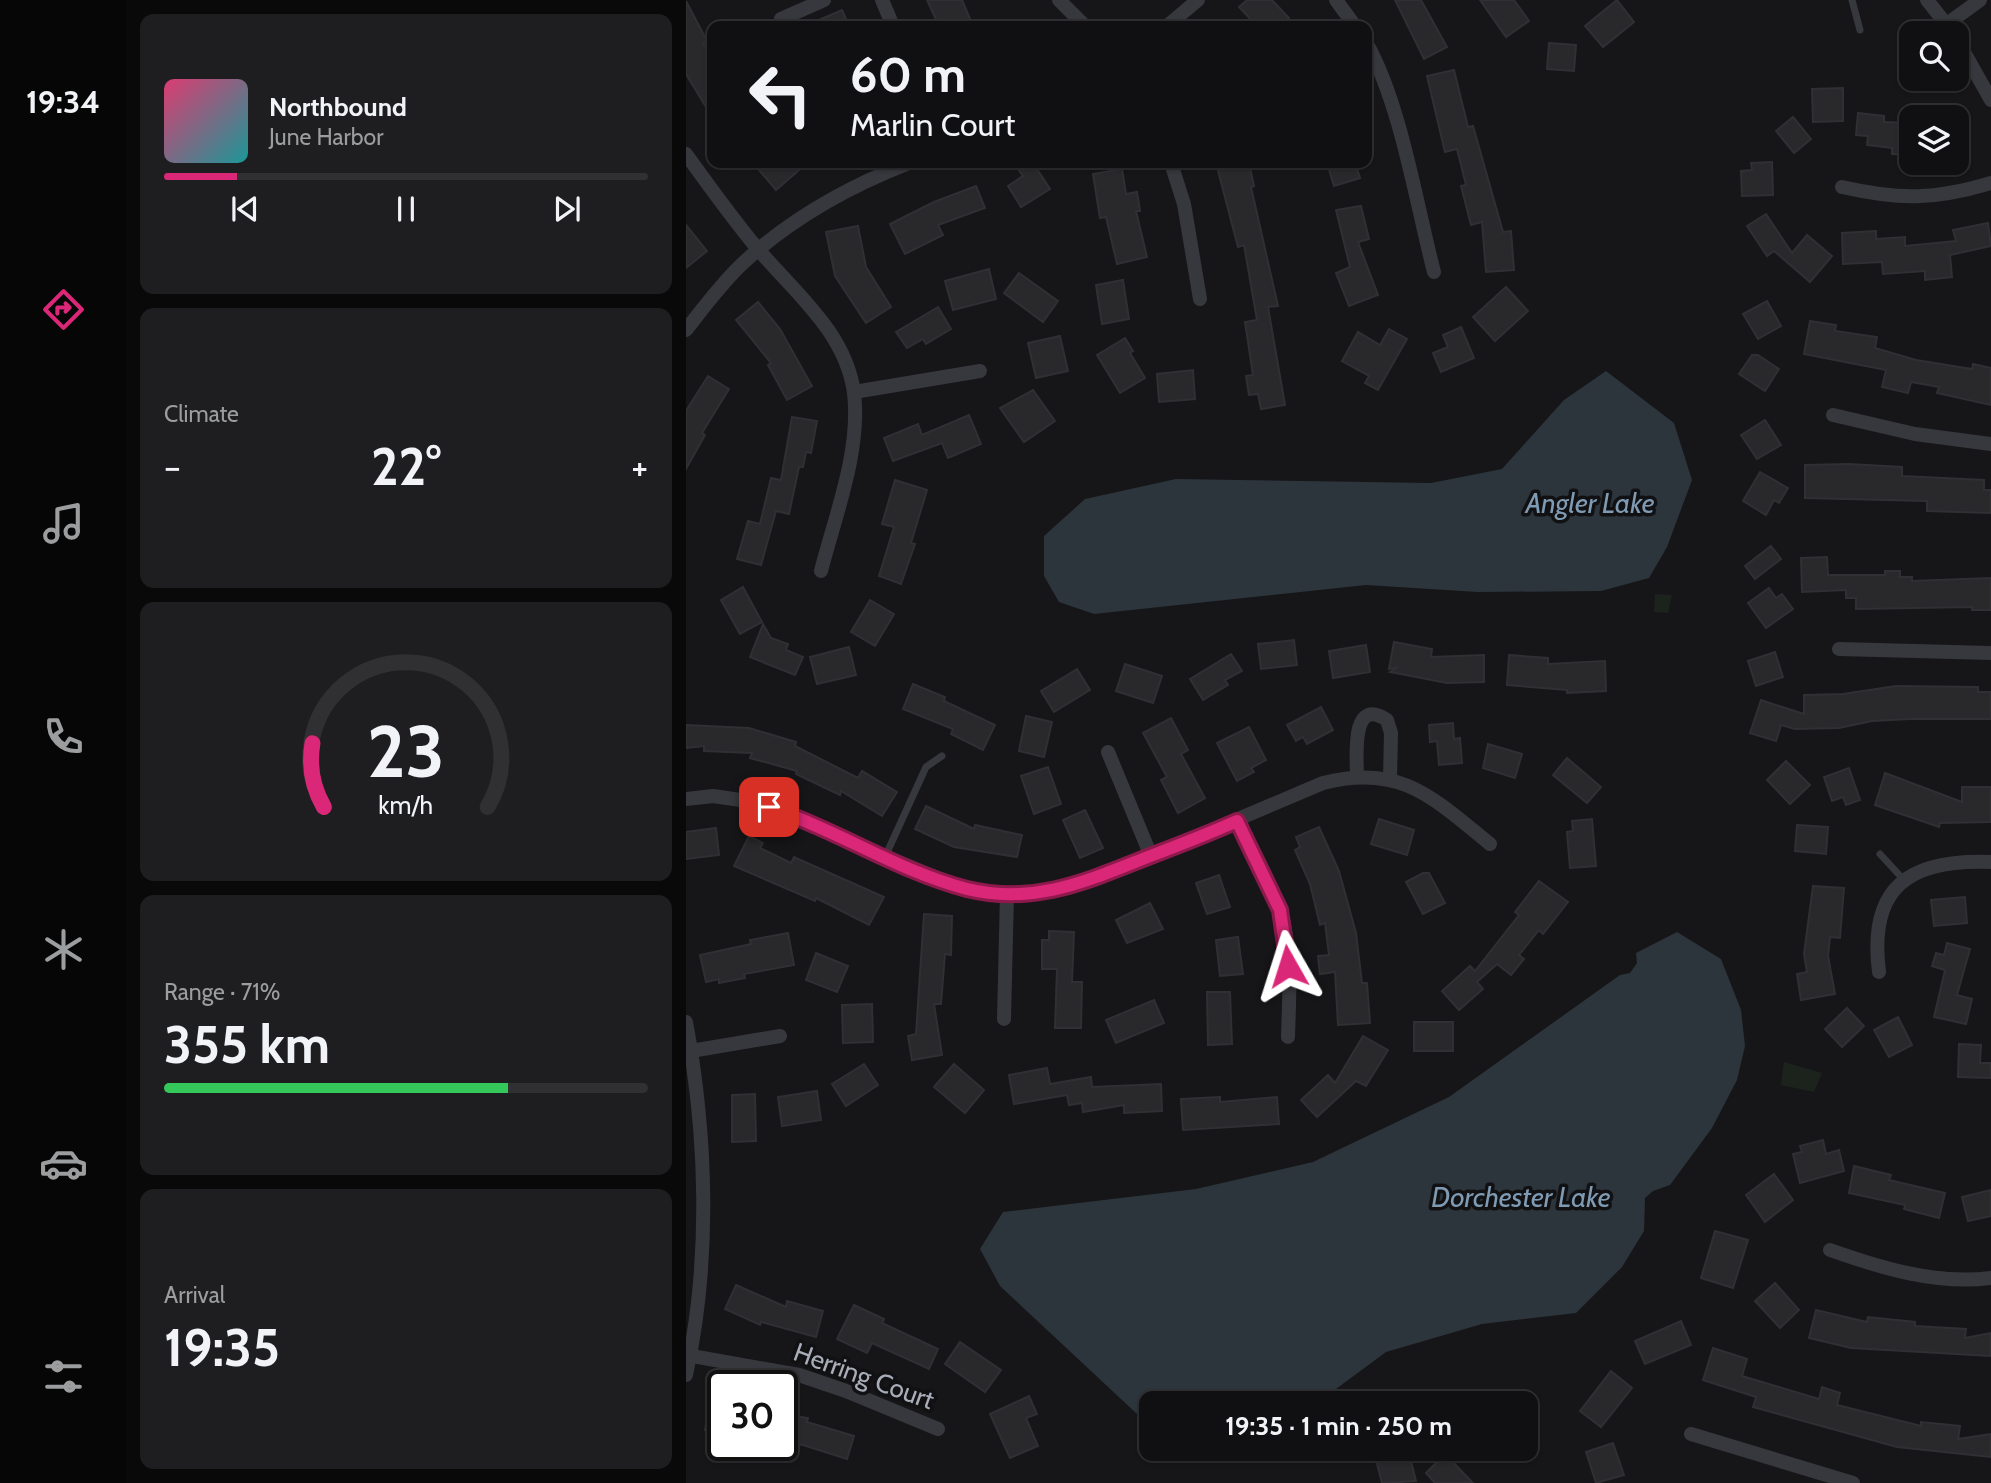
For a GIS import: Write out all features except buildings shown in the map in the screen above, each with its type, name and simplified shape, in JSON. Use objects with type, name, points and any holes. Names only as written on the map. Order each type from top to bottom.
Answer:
[{"type":"street","points":[[781,19],[824,0]]},
{"type":"street","points":[[882,0],[891,21]]},
{"type":"street","points":[[1059,0],[1080,21]]},
{"type":"street","points":[[1173,21],[1198,0]]},
{"type":"street","points":[[1336,0],[1351,21]]},
{"type":"street","points":[[1927,0],[1944,21]]},
{"type":"street","points":[[1958,21],[1980,0]]},
{"type":"street","points":[[1372,53],[1391,100],[1434,272]]},
{"type":"street","points":[[1969,61],[1991,100]]},
{"type":"street","points":[[686,155],[758,249],[821,320],[841,353],[854,392],[849,459],[821,571]]},
{"type":"street","points":[[686,330],[721,286],[758,249],[838,196],[898,168]]},
{"type":"street","points":[[1173,168],[1184,204],[1200,299]]},
{"type":"street","points":[[1842,187],[1899,198],[1917,198],[1949,195],[1991,183]]},
{"type":"street","points":[[854,392],[980,371]]},
{"type":"street","points":[[1833,415],[1915,434],[1991,444]]},
{"type":"street","points":[[1839,649],[1991,653]]},
{"type":"street","points":[[1357,777],[1358,727],[1367,716],[1373,714],[1387,720],[1391,733],[1390,778]]},
{"type":"street","points":[[1108,752],[1151,856]]},
{"type":"street","points":[[686,799],[713,796],[754,802],[884,858],[966,888],[1007,894],[1062,889],[1097,880],[1323,783],[1357,777],[1390,778],[1423,793],[1490,844]]},
{"type":"street","points":[[1237,821],[1266,876],[1284,928],[1289,983],[1288,1037]]},
{"type":"street","points":[[1878,972],[1876,932],[1888,900],[1903,879],[1942,863],[1991,862]]},
{"type":"street","points":[[1004,1019],[1007,894]]},
{"type":"street","points":[[686,1022],[691,1051],[702,1200],[698,1295],[686,1374]]},
{"type":"street","points":[[691,1051],[780,1036]]},
{"type":"street","points":[[1830,1250],[1883,1268],[1928,1276],[1963,1280],[1991,1278]]},
{"type":"street","name":"Herring Court","points":[[688,1355],[799,1376],[846,1391],[938,1429]]},
{"type":"street","points":[[1691,1434],[1845,1482]]},
{"type":"lane","points":[[1852,0],[1860,30]]},
{"type":"lane","points":[[884,858],[926,767],[942,755]]},
{"type":"lane","points":[[1880,854],[1903,879]]},
{"type":"shaded area","points":[[1655,594],[1672,595],[1668,613],[1654,612]]},
{"type":"shaded area","points":[[1784,1062],[1822,1073],[1814,1092],[1781,1085]]},
{"type":"water","name":"Angler Lake","points":[[1606,371],[1674,423],[1692,480],[1667,547],[1649,578],[1601,591],[1478,592],[1366,585],[1094,614],[1059,602],[1044,576],[1044,536],[1085,499],[1176,479],[1431,483],[1502,469],[1564,400]]},
{"type":"water","name":"Dorchester Lake","points":[[1677,932],[1721,959],[1741,1010],[1745,1046],[1737,1080],[1712,1128],[1670,1185],[1653,1191],[1645,1198],[1644,1231],[1622,1267],[1576,1313],[1482,1324],[1386,1352],[1333,1391],[1139,1391],[1139,1416],[1000,1286],[980,1249],[1003,1212],[1196,1189],[1313,1162],[1449,1097],[1620,975],[1630,973],[1637,963],[1636,953]]},
{"type":"route","points":[[769,807],[884,858],[947,882],[985,893],[1007,894],[1062,889],[1097,880],[1237,821],[1266,876],[1280,910],[1288,966]]}]
